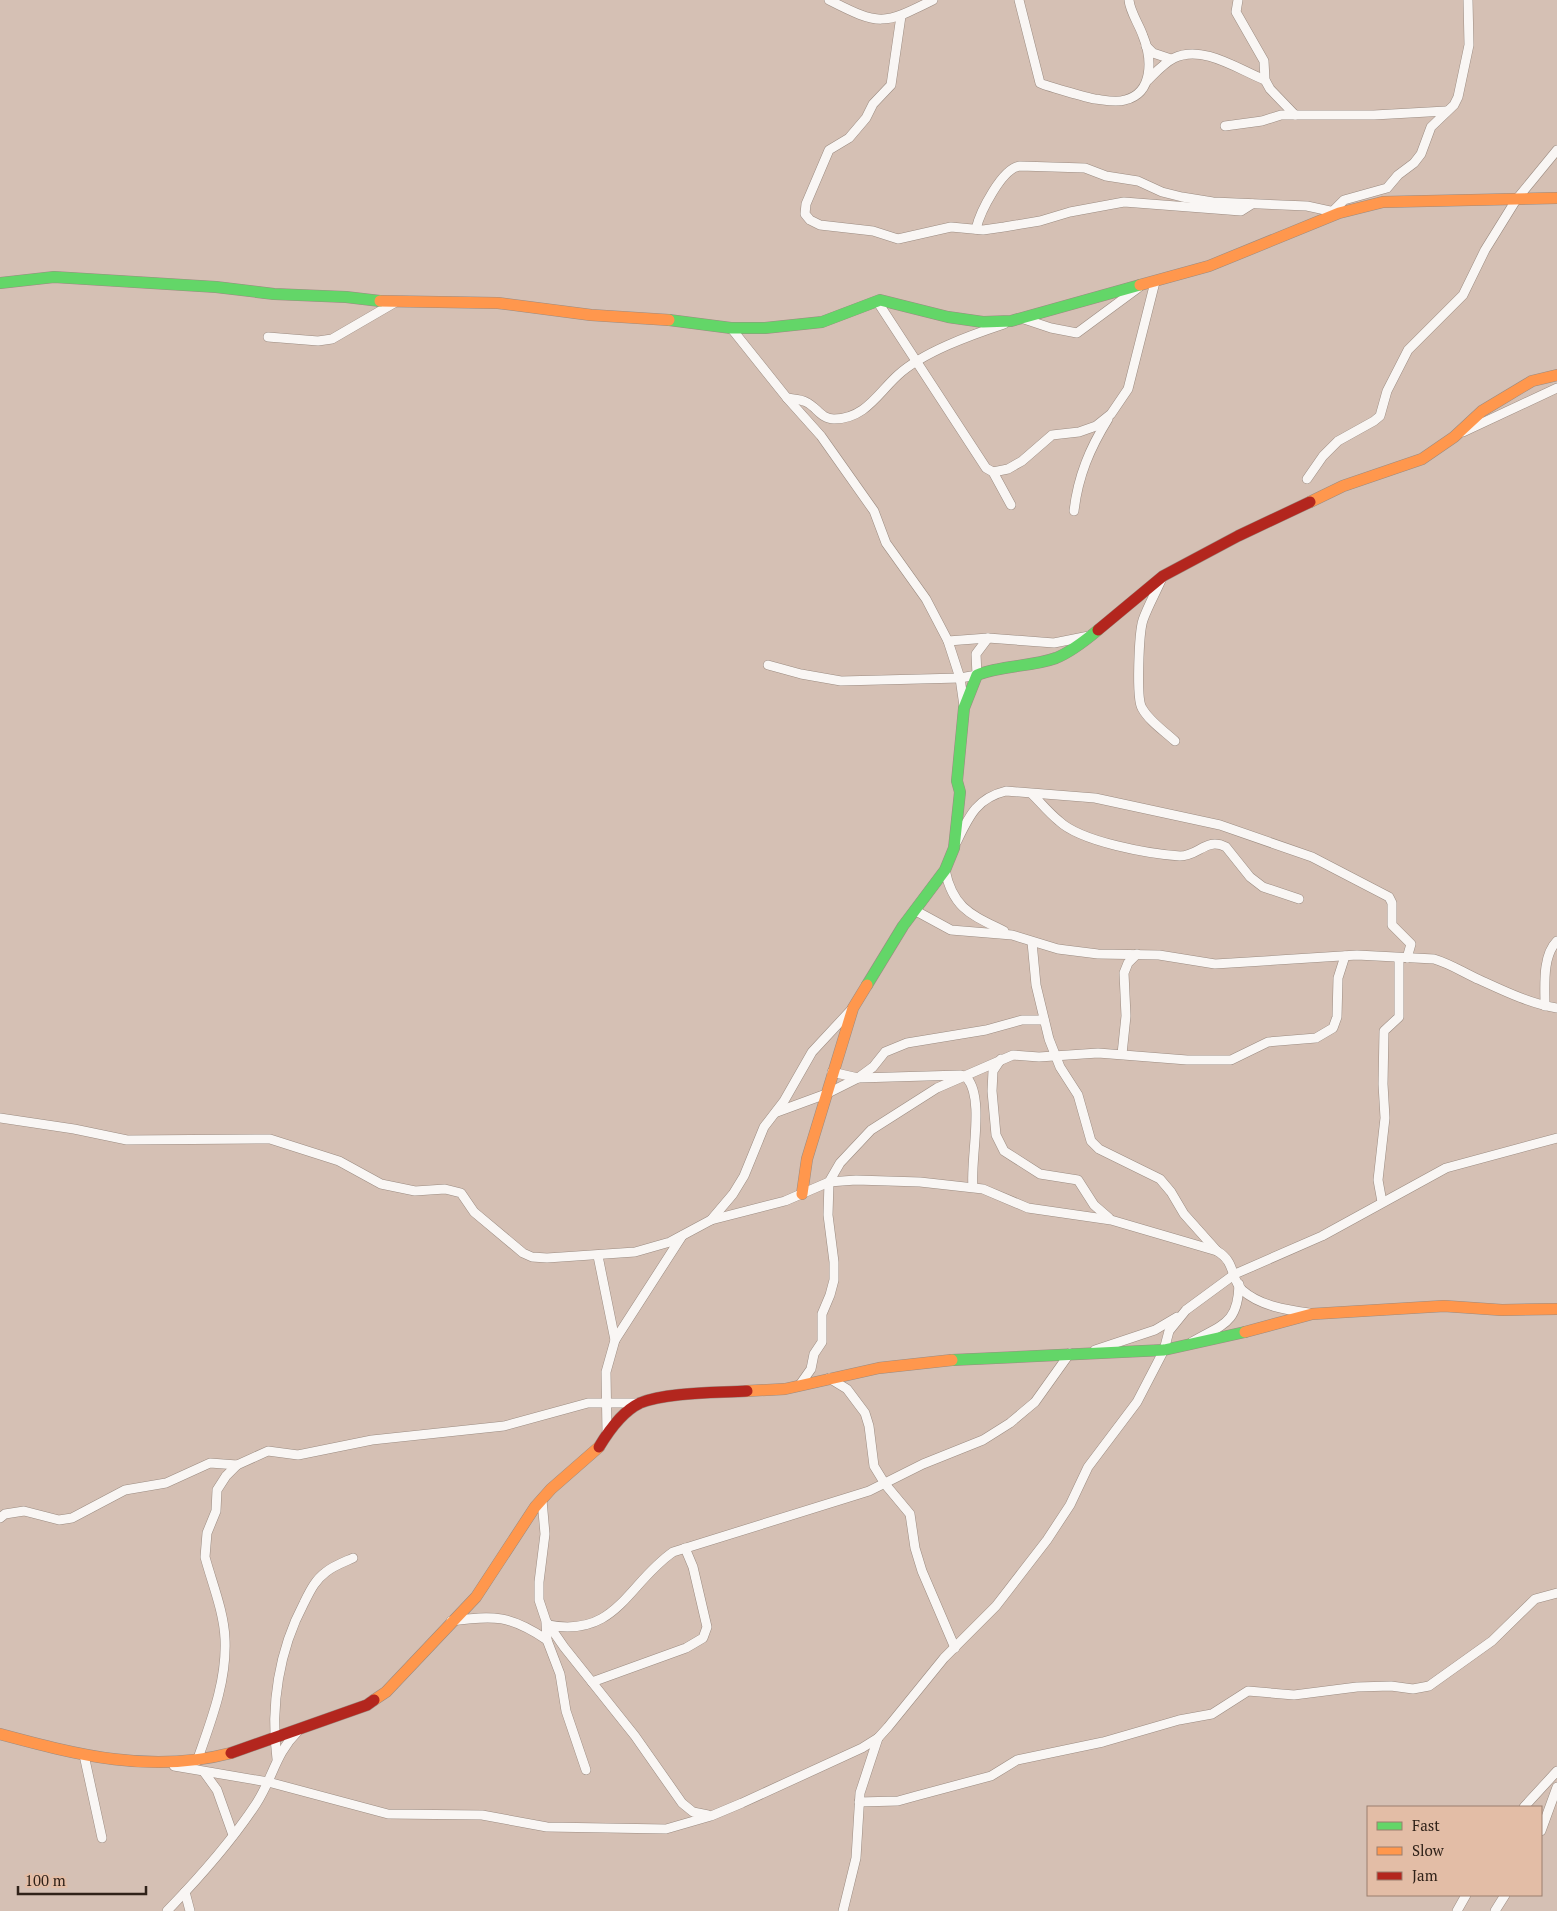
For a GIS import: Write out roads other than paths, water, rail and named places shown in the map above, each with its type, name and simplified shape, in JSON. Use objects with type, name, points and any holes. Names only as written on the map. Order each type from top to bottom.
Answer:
[{"type":"street","points":[[829,0],[856,14],[886,20],[901,16],[919,4],[933,0]]},
{"type":"street","points":[[1019,0],[1040,82],[1043,86],[1091,98],[1123,101],[1134,97],[1148,80],[1171,59],[1184,55],[1202,55],[1228,61],[1246,73],[1265,80]]},
{"type":"street","points":[[1130,0],[1146,46],[1149,65],[1148,80]]},
{"type":"street","points":[[1238,0],[1236,12],[1264,61],[1265,80],[1270,89],[1294,115]]},
{"type":"street","points":[[1336,212],[1344,200],[1387,188],[1398,175],[1414,163],[1421,154],[1431,128],[1458,97],[1469,45],[1468,0]]},
{"type":"street","points":[[901,16],[891,85],[872,104],[866,118],[849,138],[829,150],[806,204],[805,214],[810,220],[820,225],[873,230],[894,238],[950,227],[976,229],[1040,221],[1070,212],[1124,202],[1241,211],[1252,204]]},
{"type":"street","points":[[1146,46],[1153,52],[1171,59]]},
{"type":"street","points":[[1225,126],[1262,121],[1272,116],[1374,115],[1447,111]]},
{"type":"street","points":[[1307,479],[1323,456],[1338,441],[1380,416],[1387,391],[1408,350],[1463,295],[1485,250],[1516,200],[1557,150]]},
{"type":"street","points":[[976,229],[978,218],[986,203],[1002,180],[1017,166],[1085,168],[1106,176],[1138,181],[1162,192],[1182,197],[1252,204],[1307,206],[1336,212]]},
{"type":"street","points":[[787,398],[807,402],[828,419],[854,416],[880,396],[899,374],[966,337],[1016,319],[1209,266],[1336,212],[1383,202],[1557,198]]},
{"type":"street","points":[[0,282],[54,277],[216,287],[274,294],[346,297],[394,303],[498,303],[591,315],[686,321],[731,328],[765,328],[822,322],[877,301],[888,300],[948,317],[983,322],[1016,319],[1068,333],[1077,333],[1140,286]]},
{"type":"street","points":[[1074,511],[1077,483],[1093,442],[1128,388],[1155,282]]},
{"type":"street","points":[[877,301],[986,468],[993,472],[1012,505]]},
{"type":"street","points":[[268,336],[318,341],[332,339],[394,303]]},
{"type":"street","points":[[731,328],[787,398],[821,436],[860,489],[874,510],[886,543],[926,599],[948,641],[960,678],[964,708],[957,781],[960,792],[954,848]]},
{"type":"street","points":[[768,665],[801,674],[841,680],[960,678],[977,675],[989,670],[1055,658],[1092,635],[1163,576],[1238,536],[1343,486],[1422,459],[1454,437],[1482,411],[1532,381],[1557,375]]},
{"type":"street","points":[[1454,437],[1557,388]]},
{"type":"street","points":[[993,472],[1008,469],[1022,461],[1052,435],[1079,432],[1096,426],[1111,414]]},
{"type":"street","points":[[1163,576],[1142,622],[1139,642],[1139,699],[1147,715],[1175,741]]},
{"type":"street","points":[[948,641],[988,638],[1054,643],[1092,635]]},
{"type":"street","points":[[964,708],[977,675],[976,654],[988,638]]},
{"type":"street","points":[[710,1220],[734,1194],[744,1176],[758,1138],[777,1112],[812,1052],[853,1008],[903,926],[945,870],[970,813],[986,799],[1006,791],[1095,798],[1134,805],[1220,826],[1312,857],[1389,897],[1392,902],[1390,912],[1392,925],[1411,944],[1403,958],[1400,1018],[1385,1028],[1383,1037],[1382,1084],[1385,1118],[1378,1180],[1382,1202]]},
{"type":"street","points":[[1032,794],[1059,822],[1089,837],[1111,844],[1180,856],[1190,856],[1207,844],[1221,845],[1232,854],[1246,874],[1263,887],[1299,899]]},
{"type":"street","points":[[945,870],[952,896],[958,904],[1012,935],[1032,942],[1077,952],[1159,955],[1215,964],[1345,956],[1428,959],[1446,962],[1478,979],[1545,1006],[1557,1008]]},
{"type":"street","points":[[916,910],[951,930],[1012,935]]},
{"type":"street","points":[[1545,1006],[1547,966],[1550,950],[1557,941]]},
{"type":"street","points":[[1032,942],[1034,967],[1044,1020],[1055,1056],[1074,1085],[1094,1145],[1152,1175],[1165,1184],[1184,1214],[1217,1251],[1229,1261],[1242,1290],[1274,1308],[1312,1314]]},
{"type":"street","points":[[1122,1054],[1126,1016],[1124,972],[1128,963],[1137,954]]},
{"type":"street","points":[[799,1386],[811,1369],[814,1354],[822,1342],[822,1314],[834,1280],[834,1262],[828,1215],[829,1182],[840,1163],[871,1130],[928,1093],[961,1075],[1001,1059],[1020,1055],[1034,1057],[1070,1054],[1122,1054],[1188,1060],[1232,1060],[1268,1042],[1316,1038],[1333,1028],[1337,1017],[1338,978],[1345,956]]},
{"type":"street","points":[[802,1194],[807,1159],[853,1008]]},
{"type":"street","points":[[777,1112],[826,1094],[858,1078],[873,1067],[885,1052],[907,1043],[986,1030],[1022,1020],[1044,1020]]},
{"type":"street","points":[[1001,1059],[993,1071],[992,1092],[996,1135],[1004,1151],[1040,1174],[1078,1180],[1094,1205],[1111,1220]]},
{"type":"street","points":[[832,1072],[858,1078],[961,1075],[971,1082],[976,1096],[971,1169],[973,1187]]},
{"type":"street","points":[[0,1118],[74,1129],[127,1140],[270,1139],[339,1161],[381,1184],[415,1191],[446,1189],[461,1193],[474,1212],[523,1253],[532,1257],[598,1256],[646,1250],[683,1236],[710,1220],[785,1201],[829,1182],[891,1181],[973,1187],[996,1193],[1028,1208],[1111,1220],[1217,1251]]},
{"type":"street","points":[[1090,1352],[1155,1330],[1184,1313],[1235,1274],[1306,1244],[1454,1164],[1557,1138]]},
{"type":"street","points":[[607,1433],[608,1402],[606,1372],[615,1340],[683,1236]]},
{"type":"street","points":[[598,1256],[615,1340]]},
{"type":"street","points":[[1187,1345],[1233,1316],[1237,1309],[1239,1284]]},
{"type":"street","points":[[197,1761],[214,1715],[225,1668],[225,1637],[205,1557],[205,1544],[216,1511],[217,1490],[237,1464],[268,1451],[298,1455],[387,1438],[481,1430],[546,1416],[588,1403],[641,1403],[681,1395],[727,1394],[799,1386],[879,1368],[958,1359],[1164,1350],[1312,1314],[1444,1306],[1502,1310],[1557,1310]]},
{"type":"street","points":[[160,1764],[268,1782],[388,1814],[482,1815],[547,1827],[666,1829],[711,1816],[862,1748],[878,1738],[944,1658],[996,1606],[1060,1521],[1079,1488],[1088,1467],[1137,1402],[1164,1350],[1169,1331],[1184,1313]]},
{"type":"street","points":[[547,1623],[568,1628],[593,1623],[622,1604],[656,1564],[673,1552],[823,1506],[885,1484],[923,1464],[976,1444],[1010,1423],[1035,1402],[1070,1353]]},
{"type":"street","points":[[828,1378],[847,1389],[865,1412],[869,1426],[874,1466],[885,1484],[910,1514],[915,1548],[922,1571],[955,1648]]},
{"type":"street","points":[[0,1734],[84,1755],[135,1763],[160,1764],[197,1761],[240,1751],[302,1727],[367,1706],[377,1700],[485,1585],[535,1507],[551,1489],[598,1449],[607,1433],[633,1408],[641,1403]]},
{"type":"street","points":[[0,1518],[5,1514],[24,1512],[59,1520],[72,1518],[125,1490],[166,1483],[213,1463],[237,1464]]},
{"type":"street","points":[[542,1500],[545,1534],[539,1591],[547,1623],[547,1640],[559,1669],[566,1711],[586,1770]]},
{"type":"street","points":[[592,1682],[686,1648],[703,1638],[708,1627],[693,1567],[685,1548]]},
{"type":"street","points":[[277,1759],[274,1738],[279,1668],[293,1624],[314,1583],[326,1572],[353,1558]]},
{"type":"street","points":[[859,1802],[898,1800],[916,1796],[991,1776],[1017,1760],[1103,1742],[1179,1720],[1212,1714],[1248,1691],[1294,1695],[1357,1687],[1391,1686],[1413,1689],[1429,1686],[1492,1641],[1535,1598],[1557,1593]]},
{"type":"street","points":[[451,1621],[481,1616],[510,1619],[547,1640]]},
{"type":"street","points":[[547,1623],[635,1736],[682,1803],[693,1812],[711,1816]]},
{"type":"street","points":[[167,1911],[233,1835],[257,1803],[277,1759],[302,1727]]},
{"type":"street","points":[[843,1911],[856,1858],[859,1802],[862,1785],[878,1738]]},
{"type":"street","points":[[84,1755],[102,1838]]},
{"type":"street","points":[[1525,1806],[1557,1771]]},
{"type":"street","points":[[204,1772],[217,1790],[233,1835]]},
{"type":"street","points":[[1542,1828],[1557,1786]]},
{"type":"street","points":[[185,1892],[190,1911]]},
{"type":"street","points":[[1457,1911],[1465,1896]]},
{"type":"street","points":[[1495,1911],[1504,1896]]}]
